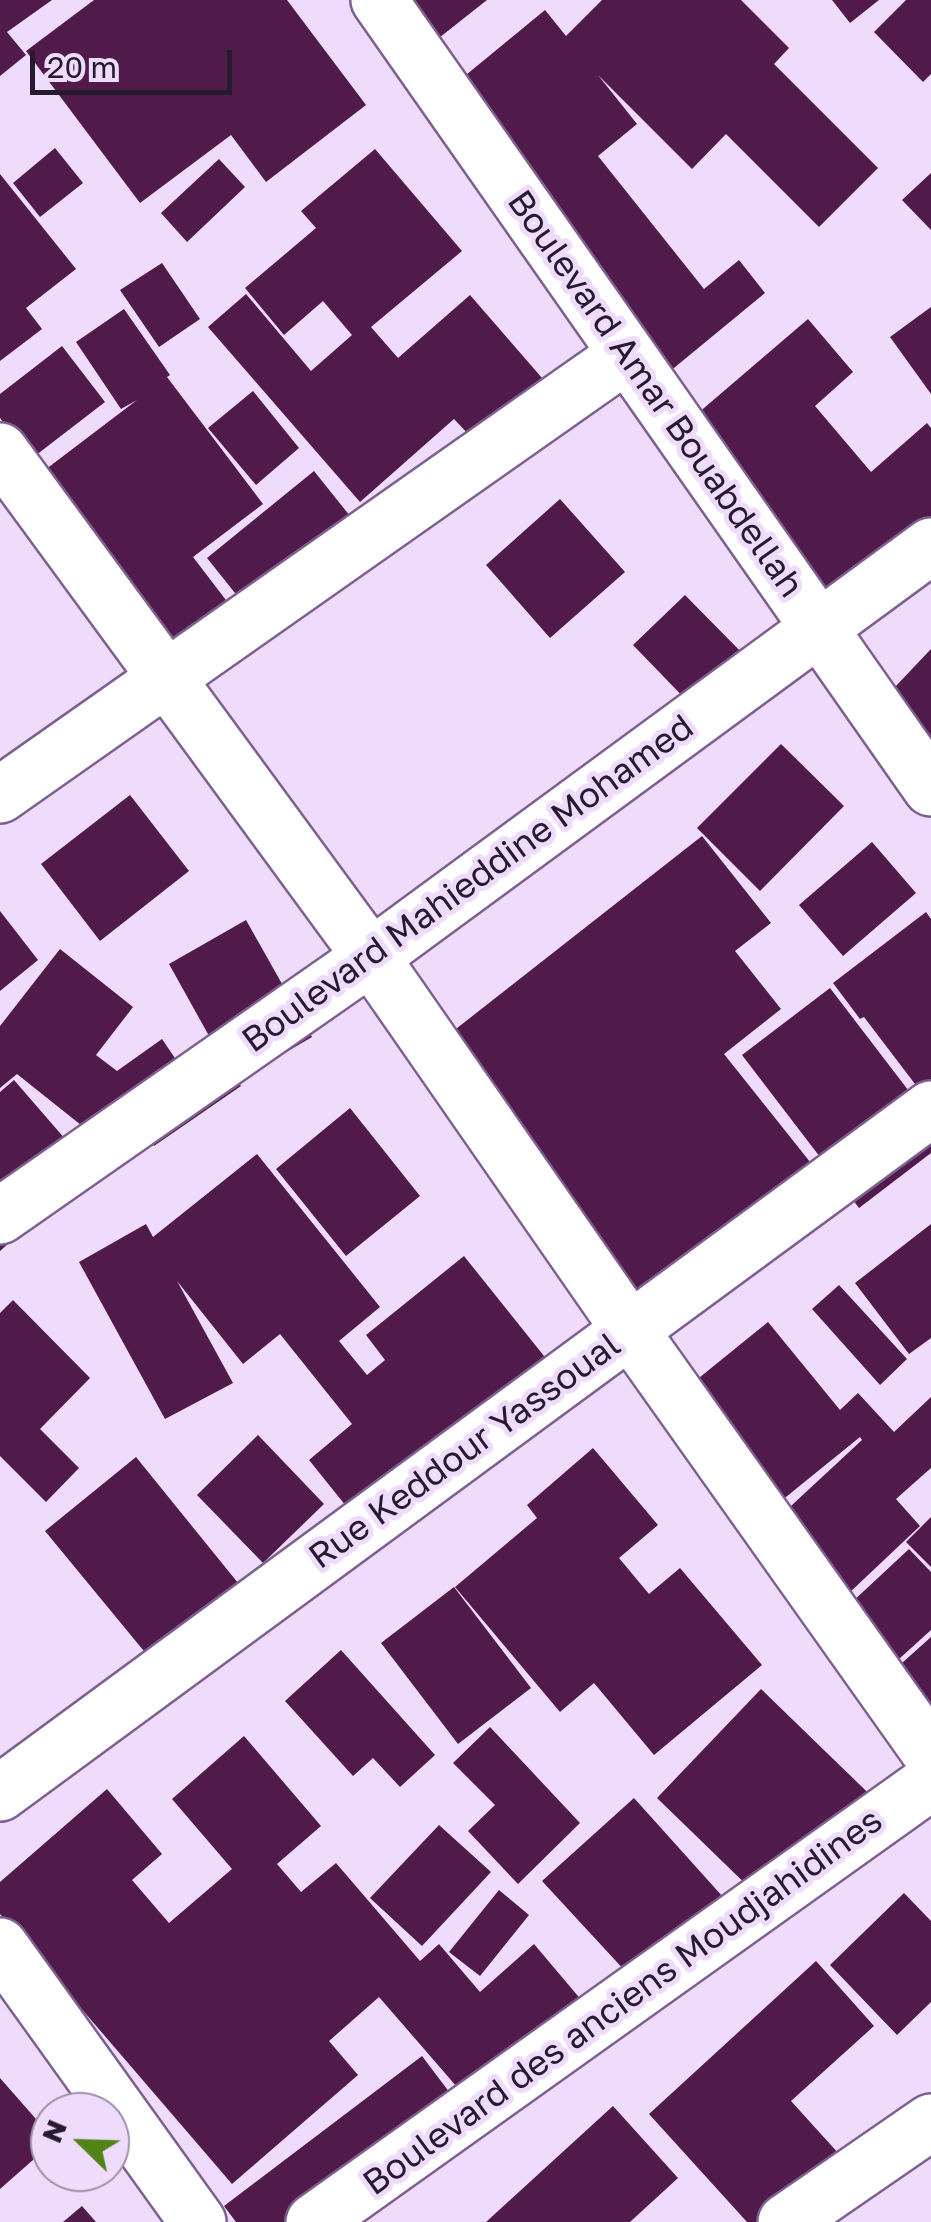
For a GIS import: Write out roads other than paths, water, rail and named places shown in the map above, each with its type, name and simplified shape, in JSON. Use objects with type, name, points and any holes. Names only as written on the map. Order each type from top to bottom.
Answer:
[{"type":"street","name":"Boulevard Amar Bouabdellah","points":[[378,0],[931,788]]},
{"type":"street","points":[[0,795],[626,355]]},
{"type":"street","points":[[0,451],[371,957],[931,1754]]},
{"type":"street","name":"Boulevard Mahieddine Mohamed","points":[[0,1216],[371,957],[931,546]]},
{"type":"street","name":"Rue Keddour Yassoual","points":[[0,1793],[931,1109]]},
{"type":"street","name":"Boulevard des anciens Moudjahidines","points":[[314,2222],[931,1782]]},
{"type":"street","points":[[0,1946],[198,2222]]},
{"type":"street","points":[[786,2222],[931,2122]]}]
